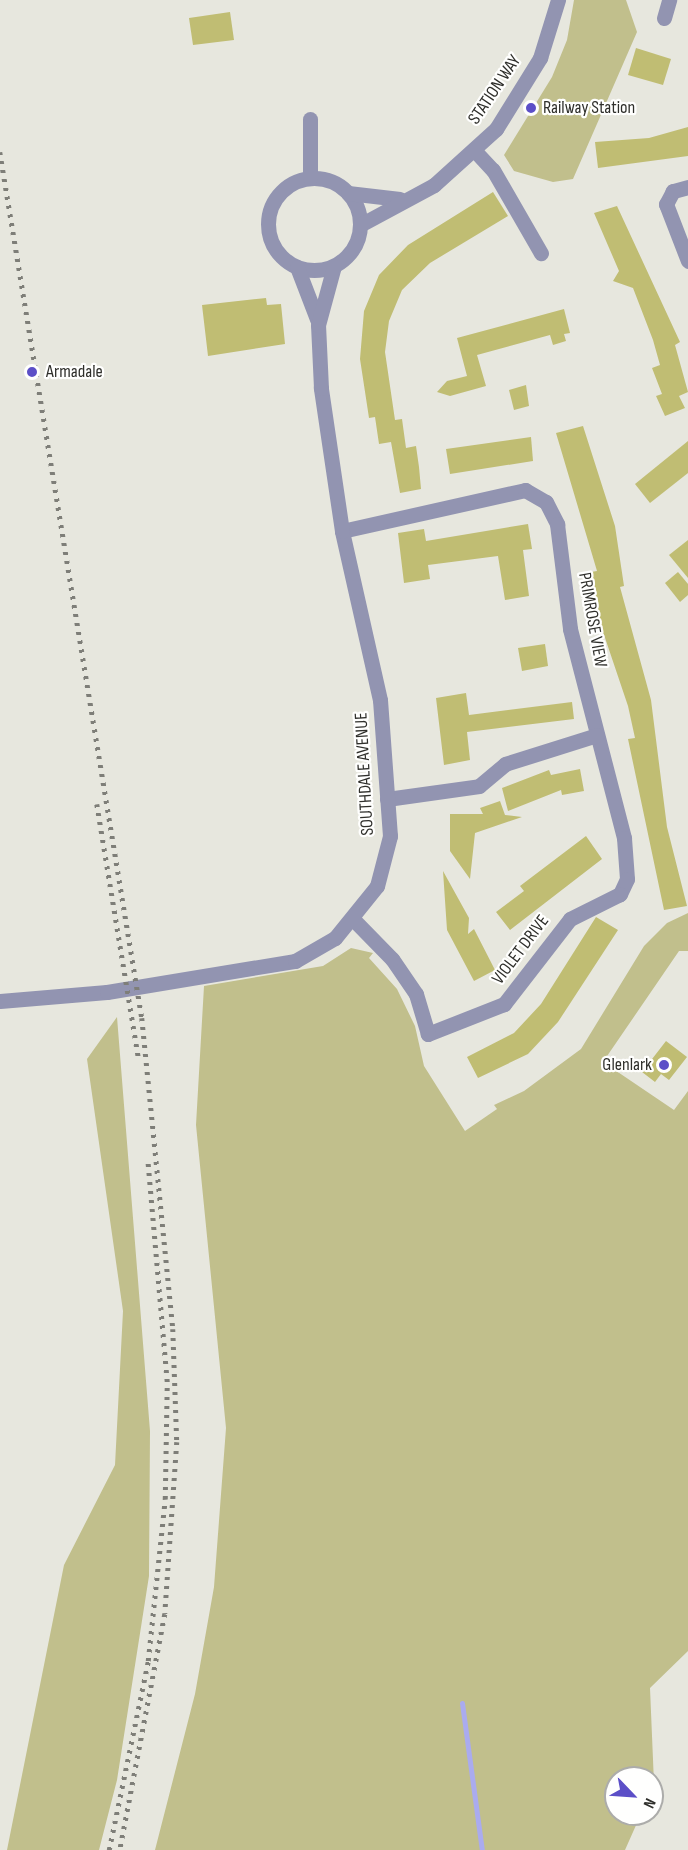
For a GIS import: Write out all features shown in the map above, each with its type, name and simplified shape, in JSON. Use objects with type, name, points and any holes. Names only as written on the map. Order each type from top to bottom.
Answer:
[{"type":"street","name":"STATION WAY","points":[[360,225],[403,199],[434,185],[475,151],[496,129],[540,58],[558,0]]},
{"type":"street","points":[[664,18],[669,0]]},
{"type":"street","points":[[310,119],[310,177]]},
{"type":"street","points":[[475,151],[493,170],[541,253]]},
{"type":"street","points":[[348,193],[360,225],[353,249],[334,266],[297,267],[275,249],[268,215],[283,190],[310,177],[331,181],[348,193],[403,199]]},
{"type":"street","points":[[688,188],[673,191],[666,204],[688,261]]},
{"type":"street","name":"SOUTHDALE AVENUE","points":[[318,325],[334,266]]},
{"type":"street","name":"SOUTHDALE AVENUE","points":[[0,1001],[107,992],[295,962],[319,951],[353,919],[377,886],[390,836],[380,700],[342,531],[324,415],[318,325],[297,267]]},
{"type":"street","name":"PRIMROSE VIEW","points":[[342,531],[525,490],[546,502],[557,524],[570,629],[597,735]]},
{"type":"street","points":[[387,799],[479,786],[505,764],[597,735]]},
{"type":"street","name":"VIOLET DRIVE","points":[[353,919],[393,959],[416,994],[428,1034],[504,1004],[570,919],[620,894],[627,879],[624,838],[597,735]]},
{"type":"shaded area","points":[[574,0],[626,0],[637,32],[573,179],[553,182],[514,171],[504,155],[552,77],[567,40]]},
{"type":"shaded area","points":[[688,913],[688,951],[679,951],[603,1062],[674,1110],[688,1091],[688,1651],[650,1688],[653,1766],[604,1766],[604,1826],[636,1826],[625,1850],[155,1850],[195,1694],[214,1587],[226,1428],[196,1125],[204,986],[323,966],[351,948],[373,953],[369,958],[397,989],[415,1026],[424,1066],[465,1131],[497,1109],[494,1105],[524,1091],[581,1049],[644,946],[667,923]]},
{"type":"shaded area","points":[[117,1017],[150,1431],[149,1576],[117,1780],[99,1850],[7,1850],[64,1565],[115,1465],[123,1311],[87,1059]]},
{"type":"building","points":[[230,12],[234,40],[193,45],[189,18]]},
{"type":"building","points":[[636,48],[671,59],[663,85],[628,75]]},
{"type":"building","points":[[688,127],[688,156],[598,168],[595,142],[649,138]]},
{"type":"building","points":[[493,192],[508,216],[430,263],[402,290],[389,321],[385,352],[395,420],[402,419],[406,448],[416,446],[421,489],[400,493],[391,442],[379,444],[375,417],[369,418],[360,359],[364,311],[379,275],[408,245]]},
{"type":"building","points":[[617,206],[680,342],[675,345],[688,392],[679,396],[685,408],[665,416],[656,396],[662,394],[652,368],[660,365],[653,340],[633,288],[613,281],[619,271],[594,213]]},
{"type":"building","points":[[266,298],[267,305],[281,304],[285,344],[208,356],[202,305]]},
{"type":"building","points":[[564,309],[570,333],[564,334],[566,341],[553,345],[550,335],[477,355],[486,386],[450,396],[437,392],[447,381],[467,376],[457,338]]},
{"type":"building","points":[[526,385],[529,406],[514,410],[509,390]]},
{"type":"building","points":[[583,426],[615,526],[624,586],[620,587],[651,700],[667,827],[687,906],[664,910],[628,739],[635,738],[628,706],[599,620],[591,572],[597,571],[556,433]]},
{"type":"building","points":[[531,437],[533,461],[450,474],[446,449]]},
{"type":"building","points":[[688,441],[688,473],[650,503],[635,484]]},
{"type":"building","points":[[528,524],[532,549],[523,550],[529,596],[505,600],[498,556],[428,565],[430,579],[404,583],[398,533],[424,529],[426,541]]},
{"type":"building","points":[[688,540],[688,578],[669,555]]},
{"type":"building","points":[[678,572],[688,584],[688,595],[680,602],[665,583]]},
{"type":"building","points":[[545,644],[548,666],[522,671],[518,648]]},
{"type":"building","points":[[466,693],[469,715],[572,702],[574,719],[467,732],[470,760],[444,765],[436,698]]},
{"type":"building","points":[[580,769],[584,791],[562,795],[561,790],[508,811],[502,788],[549,770],[551,775]]},
{"type":"building","points":[[500,801],[505,815],[522,817],[475,833],[470,879],[450,851],[450,814],[483,814],[480,808]]},
{"type":"building","points":[[586,836],[602,859],[510,930],[496,912],[524,891],[520,886]]},
{"type":"building","points":[[443,871],[469,918],[468,934],[474,929],[495,970],[474,981],[447,930]]},
{"type":"building","points":[[596,917],[618,930],[558,1022],[528,1054],[478,1078],[467,1057],[514,1033],[541,1004]]},
{"type":"building","name":"Glenlark","points":[[666,1041],[687,1057],[669,1080],[661,1074],[655,1082],[642,1072]]},
{"type":"waterway","points":[[462,1703],[482,1850]]},
{"type":"railway","points":[[0,152],[142,1018],[173,1329],[177,1442],[165,1614],[120,1850]]},
{"type":"railway","points":[[97,804],[139,1061]]},
{"type":"railway","points":[[109,1850],[148,1661],[165,1499],[167,1382],[148,1163]]},
{"type":"place","name":"Railway Station","points":[[531,108]]},
{"type":"place","name":"Armadale","points":[[32,372]]},
{"type":"place","name":"Glenlark","points":[[664,1065]]}]
